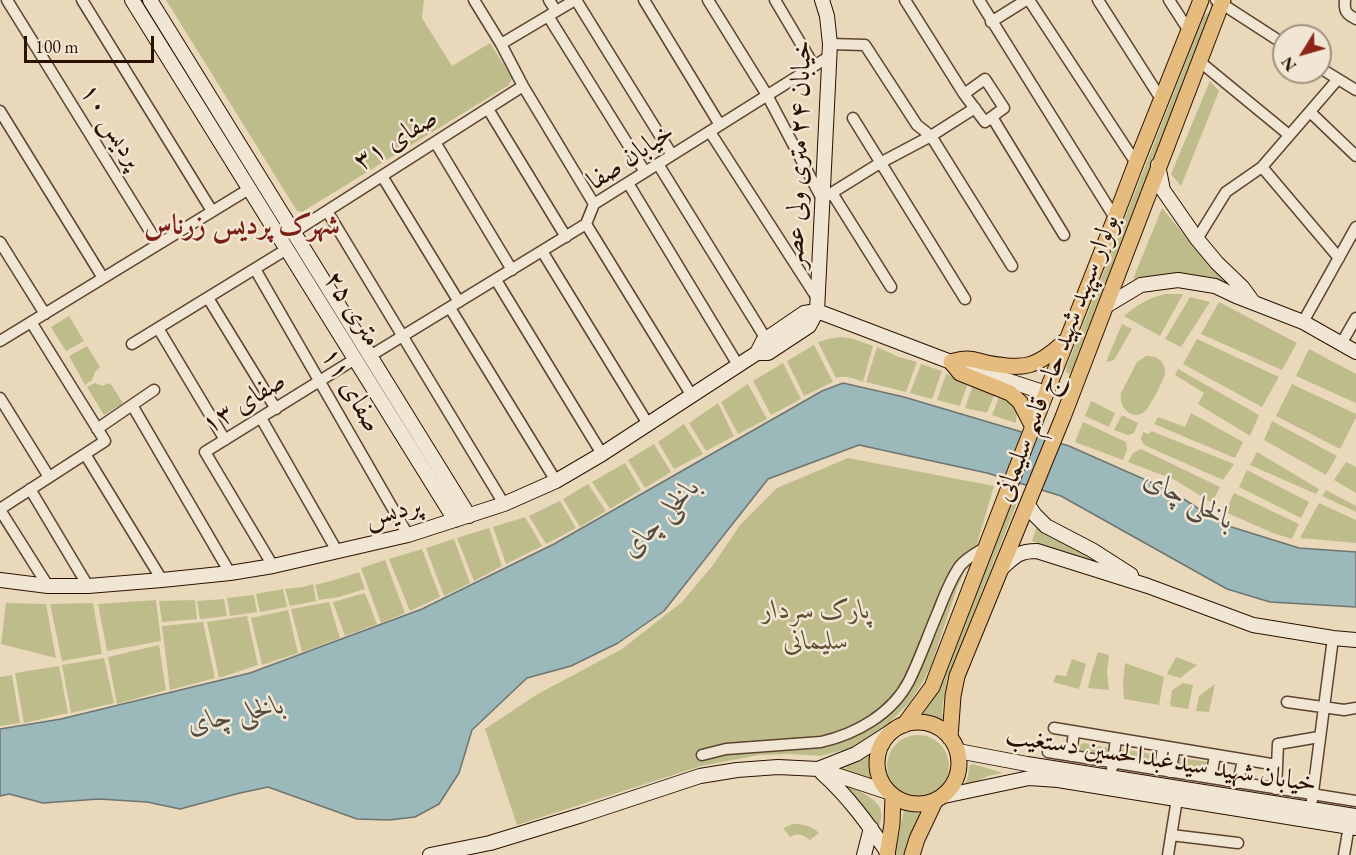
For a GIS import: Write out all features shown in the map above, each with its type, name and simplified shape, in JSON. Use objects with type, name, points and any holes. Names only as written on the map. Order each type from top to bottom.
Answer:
[{"type":"main road","name":"بولوار سپهبد شهید حاج قاسم سلیمانی","points":[[900,727],[932,687],[1201,0]]},
{"type":"main road","name":"بولوار سپهبد شهید حاج قاسم سلیمانی","points":[[954,744],[953,696],[957,676],[1057,433],[1220,1]]},
{"type":"main road","points":[[1032,430],[1020,402],[1010,393],[960,374],[951,362],[965,358],[1007,367],[1021,367],[1042,360],[1068,339]]},
{"type":"main road","points":[[1046,393],[1057,404],[1063,417]]},
{"type":"main road","points":[[912,855],[917,839],[940,799],[951,789],[959,771],[954,744],[943,730],[934,725],[914,722],[900,727],[886,737],[880,747],[877,759],[882,782],[890,794],[902,801],[924,804],[940,799]]},
{"type":"main road","points":[[887,854],[892,824],[890,794]]},
{"type":"street","name":"پردیس ۱۰","points":[[8,0],[158,244]]},
{"type":"street","points":[[82,0],[212,211]]},
{"type":"street","name":"۲۵ متری","points":[[132,0],[455,520]]},
{"type":"street","name":"۲۵ متری","points":[[150,0],[469,516]]},
{"type":"street","points":[[474,0],[594,204]]},
{"type":"street","points":[[549,0],[552,14],[645,172]]},
{"type":"street","points":[[501,44],[576,0],[672,155]]},
{"type":"street","points":[[644,0],[720,125]]},
{"type":"street","points":[[708,0],[827,196],[891,287]]},
{"type":"street","points":[[775,0],[814,66]]},
{"type":"street","name":"خیابان ۲۴ متری ولی عصر","points":[[817,304],[827,196],[830,50],[827,16],[822,0]]},
{"type":"street","points":[[905,0],[964,94],[985,122],[1004,108],[985,79],[964,94]]},
{"type":"street","points":[[979,0],[1115,218]]},
{"type":"street","points":[[1029,0],[1136,163]]},
{"type":"street","points":[[1098,0],[1161,99]]},
{"type":"street","points":[[1170,0],[1189,30]]},
{"type":"street","points":[[1345,0],[1344,9],[1356,19]]},
{"type":"street","points":[[1220,1],[1272,36]]},
{"type":"street","points":[[992,22],[1018,2]]},
{"type":"street","points":[[830,50],[865,45],[917,125],[932,136],[1012,266]]},
{"type":"street","name":"خیابان صفا","points":[[370,356],[586,224],[594,204],[814,66],[830,50]]},
{"type":"street","points":[[1199,61],[1289,135]]},
{"type":"street","points":[[1332,76],[1356,90]]},
{"type":"street","points":[[1197,239],[1226,192],[1262,167],[1338,80]]},
{"type":"street","name":"صفای ۳۱","points":[[294,232],[523,86]]},
{"type":"street","points":[[827,196],[880,163],[932,136],[975,108]]},
{"type":"street","points":[[488,109],[566,237]]},
{"type":"street","points":[[0,111],[103,278]]},
{"type":"street","points":[[1310,112],[1356,156]]},
{"type":"street","points":[[992,117],[1064,236]]},
{"type":"street","points":[[853,118],[965,299]]},
{"type":"street","points":[[710,132],[817,304],[951,362],[1046,393]]},
{"type":"street","points":[[435,142],[512,270]]},
{"type":"street","points":[[658,164],[766,339]]},
{"type":"street","points":[[1158,165],[1163,190],[1197,239],[1253,302]]},
{"type":"street","points":[[1262,167],[1339,258]]},
{"type":"street","points":[[382,176],[556,481]]},
{"type":"street","points":[[628,183],[738,365]]},
{"type":"street","points":[[0,341],[249,189]]},
{"type":"street","points":[[327,211],[504,504]]},
{"type":"street","points":[[586,224],[692,396]]},
{"type":"street","points":[[1303,322],[1356,227]]},
{"type":"street","points":[[132,344],[255,269],[284,244],[294,232]]},
{"type":"street","points":[[0,242],[45,314]]},
{"type":"street","points":[[542,251],[648,424]]},
{"type":"street","name":"صفای ۱۱","points":[[255,269],[408,535]]},
{"type":"street","points":[[496,280],[602,454]]},
{"type":"street","points":[[1106,306],[1141,285],[1178,280],[1215,286],[1303,322],[1356,352]]},
{"type":"street","points":[[208,298],[276,409]]},
{"type":"street","name":"پردیس","points":[[0,580],[48,586],[88,586],[230,573],[273,566],[408,535],[469,516],[504,504],[556,481],[602,454],[757,353],[763,341],[817,304]]},
{"type":"street","name":"پردیس","points":[[757,353],[768,353],[809,326],[817,304]]},
{"type":"street","points":[[1341,344],[1356,318]]},
{"type":"street","points":[[31,322],[105,441],[0,509],[48,586]]},
{"type":"street","points":[[158,328],[225,440]]},
{"type":"street","name":"صفای ۱۳","points":[[273,566],[205,452],[355,359]]},
{"type":"street","points":[[97,429],[154,390]]},
{"type":"street","points":[[0,398],[49,477]]},
{"type":"street","points":[[132,405],[230,573]]},
{"type":"street","points":[[261,418],[337,551]]},
{"type":"street","points":[[85,454],[162,580]]},
{"type":"street","points":[[30,489],[88,586]]},
{"type":"street","points":[[1028,503],[1035,515],[1046,526],[1092,550],[1148,586]]},
{"type":"street","points":[[702,755],[726,749],[820,742],[855,731],[876,718],[895,701],[909,681],[946,592],[961,565],[986,546]]},
{"type":"street","points":[[1003,567],[1017,555],[1026,551],[1036,551],[1148,586],[1252,625],[1356,640]]},
{"type":"street","points":[[1312,802],[1333,638]]},
{"type":"street","points":[[1287,702],[1344,710],[1356,708]]},
{"type":"street","points":[[818,769],[856,754],[900,727]]},
{"type":"street","points":[[1054,728],[1277,765]]},
{"type":"street","points":[[1071,756],[1074,732]]},
{"type":"street","points":[[1276,789],[1278,744],[1320,737]]},
{"type":"street","points":[[1110,777],[1116,739]]},
{"type":"street","name":"خیابان شهید سیدعبدالحسین دستغیب","points":[[954,744],[1015,762],[1110,777],[1312,802],[1354,823]]},
{"type":"street","points":[[1163,746],[1165,771]]},
{"type":"street","points":[[1165,771],[1175,748]]},
{"type":"street","points":[[1048,752],[1276,789],[1312,802],[1356,801]]},
{"type":"street","points":[[1211,778],[1215,755]]},
{"type":"street","points":[[1238,783],[1243,760]]},
{"type":"street","points":[[1015,762],[1010,768],[1010,776],[1015,781]]},
{"type":"street","points":[[430,855],[490,843],[700,776],[737,770],[778,767],[818,769],[890,794]]},
{"type":"street","points":[[818,769],[835,784],[871,828],[887,854]]},
{"type":"street","name":"خیابان شهید سیدعبدالحسین دستغیب","points":[[940,799],[1034,778],[1354,823]]},
{"type":"street","points":[[1168,855],[1177,799]]},
{"type":"street","points":[[1344,855],[1354,823]]},
{"type":"street","points":[[864,855],[871,828]]},
{"type":"street","points":[[1171,835],[1238,843]]},
{"type":"green space","points":[[138,0],[144,0],[284,227],[280,229]]},
{"type":"green space","points":[[166,0],[424,0],[422,18],[452,66],[490,43],[512,78],[509,85],[302,212],[297,211]]},
{"type":"green space","points":[[1209,12],[1211,14],[1071,372],[1068,374],[1067,366],[1204,16]]},
{"type":"green space","points":[[1210,81],[1219,91],[1181,186],[1171,174]]},
{"type":"green space","points":[[1162,208],[1214,271],[1235,290],[1181,276],[1150,276],[1133,279]]},
{"type":"green space","points":[[292,239],[439,477],[435,479],[288,241]]},
{"type":"green space","points":[[1165,294],[1183,294],[1160,336],[1124,316],[1143,302]]},
{"type":"green space","points":[[1190,297],[1210,302],[1181,347],[1165,339]]},
{"type":"green space","points":[[1219,302],[1297,343],[1282,370],[1201,334]]},
{"type":"green space","points":[[69,316],[84,341],[66,351],[51,327]]},
{"type":"green space","points":[[1122,324],[1132,329],[1114,360],[1106,362]]},
{"type":"green space","points":[[840,337],[873,346],[863,382],[853,378],[836,378],[818,342]]},
{"type":"green space","points":[[1197,339],[1279,377],[1262,407],[1183,364]]},
{"type":"green space","points":[[814,345],[833,382],[804,396],[787,361]]},
{"type":"green space","points":[[87,346],[100,367],[92,380],[85,385],[69,356]]},
{"type":"green space","points":[[877,347],[917,362],[906,392],[866,382]]},
{"type":"green space","points":[[1309,349],[1356,374],[1356,403],[1296,376]]},
{"type":"green space","points":[[1146,356],[1160,360],[1165,374],[1147,409],[1143,413],[1133,415],[1122,405],[1121,393],[1137,362]]},
{"type":"green space","points":[[783,363],[801,399],[771,415],[753,381]]},
{"type":"green space","points":[[921,364],[942,371],[932,399],[910,393]]},
{"type":"green space","points":[[1178,369],[1259,415],[1250,436],[1198,404],[1204,393],[1175,375]]},
{"type":"green space","points":[[946,374],[968,383],[960,406],[937,400]]},
{"type":"green space","points":[[95,383],[102,386],[110,383],[123,403],[104,415],[87,387]]},
{"type":"green space","points":[[748,384],[767,419],[738,434],[721,402]]},
{"type":"green space","points":[[1292,384],[1356,414],[1340,449],[1276,416]]},
{"type":"green space","points":[[973,385],[995,393],[987,413],[965,408]]},
{"type":"green space","points":[[1000,395],[1005,396],[1017,409],[1016,423],[992,415]]},
{"type":"green space","points":[[1091,401],[1115,413],[1109,427],[1085,416]]},
{"type":"green space","points":[[718,403],[734,436],[706,451],[689,423]]},
{"type":"green space","points":[[1191,413],[1243,442],[1235,458],[1154,424],[1158,417],[1185,427]]},
{"type":"green space","points":[[1122,415],[1138,423],[1134,433],[1128,435],[1114,430]]},
{"type":"green space","points":[[1272,421],[1337,456],[1326,475],[1264,440]]},
{"type":"green space","points":[[1083,422],[1126,442],[1127,450],[1123,460],[1075,442]]},
{"type":"green space","points":[[684,424],[703,454],[674,469],[658,442]]},
{"type":"green space","points":[[1151,431],[1234,464],[1223,480],[1144,445],[1141,439],[1143,432],[1149,434]]},
{"type":"green space","points":[[654,444],[671,472],[645,488],[628,460]]},
{"type":"green space","points":[[1141,449],[1220,487],[1212,503],[1175,480],[1128,462],[1133,453]]},
{"type":"green space","points":[[1257,452],[1319,489],[1316,494],[1250,465]]},
{"type":"green space","name":"پارک سردار سلیمانی","points":[[848,458],[994,486],[977,544],[957,588],[932,663],[909,703],[874,738],[845,750],[820,756],[759,755],[701,766],[517,825],[485,729],[536,695],[622,649],[682,602],[713,565],[740,525],[777,488]]},
{"type":"green space","points":[[1346,462],[1356,467],[1356,493],[1334,480]]},
{"type":"green space","points":[[625,463],[641,490],[610,509],[592,482]]},
{"type":"green space","points":[[1247,470],[1309,502],[1301,518],[1239,487]]},
{"type":"green space","points":[[588,484],[606,511],[580,527],[563,499]]},
{"type":"green space","points":[[1326,490],[1356,506],[1356,512],[1322,496]]},
{"type":"green space","points":[[1234,493],[1299,524],[1292,539],[1225,512]]},
{"type":"green space","points":[[1015,500],[1017,503],[947,679],[942,709],[943,721],[922,716],[943,682],[1010,505]]},
{"type":"green space","points":[[560,501],[576,528],[546,544],[529,516]]},
{"type":"green space","points":[[1319,503],[1356,520],[1356,543],[1300,538]]},
{"type":"green space","points":[[525,517],[542,546],[506,564],[493,527]]},
{"type":"green space","points":[[1037,526],[1125,575],[1032,541]]},
{"type":"green space","points":[[489,528],[502,566],[474,581],[457,538]]},
{"type":"green space","points":[[454,539],[470,583],[444,596],[426,548]]},
{"type":"green space","points":[[422,549],[440,597],[410,611],[389,559]]},
{"type":"green space","points":[[385,560],[405,613],[381,623],[361,568]]},
{"type":"green space","points":[[359,572],[365,589],[319,600],[315,585]]},
{"type":"green space","points":[[313,584],[316,601],[290,606],[285,589]]},
{"type":"green space","points":[[283,589],[287,607],[260,612],[256,594]]},
{"type":"green space","points":[[365,593],[377,624],[345,636],[333,602]]},
{"type":"green space","points":[[254,595],[257,612],[230,616],[227,598]]},
{"type":"green space","points":[[224,599],[227,616],[200,619],[197,601]]},
{"type":"green space","points":[[156,600],[161,641],[107,651],[98,604]]},
{"type":"green space","points":[[195,600],[197,619],[162,622],[159,601]]},
{"type":"green space","points":[[329,602],[340,638],[302,652],[291,609]]},
{"type":"green space","points":[[6,603],[46,604],[56,658],[1,644]]},
{"type":"green space","points":[[93,603],[102,654],[62,661],[50,604]]},
{"type":"green space","points":[[288,610],[298,653],[262,665],[251,618]]},
{"type":"green space","points":[[247,616],[258,665],[219,678],[207,622]]},
{"type":"green space","points":[[203,622],[215,678],[170,690],[162,626]]},
{"type":"green space","points":[[159,645],[166,690],[117,704],[108,657]]},
{"type":"green space","points":[[1098,652],[1109,655],[1107,672],[1109,690],[1088,688]]},
{"type":"green space","points":[[1176,657],[1197,665],[1180,678],[1167,674]]},
{"type":"green space","points":[[104,658],[114,703],[71,713],[62,665]]},
{"type":"green space","points":[[1072,659],[1086,664],[1079,689],[1053,682],[1056,675],[1066,676]]},
{"type":"green space","points":[[1125,663],[1164,677],[1159,705],[1124,699]]},
{"type":"green space","points":[[59,666],[68,713],[24,723],[15,673]]},
{"type":"green space","points":[[12,675],[20,723],[0,726],[0,677]]},
{"type":"green space","points":[[1183,683],[1193,685],[1188,709],[1170,706],[1172,690]]},
{"type":"green space","points":[[1215,684],[1209,712],[1196,711],[1199,696]]},
{"type":"green space","points":[[918,735],[935,740],[940,744],[944,749],[949,766],[944,783],[940,788],[935,792],[918,797],[901,792],[896,788],[892,783],[887,766],[892,749],[896,744],[901,740]]},
{"type":"green space","points":[[1081,744],[1108,748],[1105,761],[1077,756]]},
{"type":"green space","points":[[1120,749],[1154,754],[1157,756],[1156,769],[1118,763]]},
{"type":"green space","points":[[869,752],[872,780],[868,781],[837,766]]},
{"type":"green space","points":[[1178,759],[1209,762],[1207,777],[1172,771]]},
{"type":"green space","points":[[973,764],[1003,773],[988,776],[967,786],[965,784],[969,766]]},
{"type":"green space","points":[[843,785],[864,794],[878,804],[881,820],[878,832]]},
{"type":"green space","points":[[904,810],[921,814],[905,855],[895,855]]},
{"type":"green space","points":[[793,824],[807,826],[819,833],[810,840],[800,835],[790,837],[783,828]]},
{"type":"water","name":"بالخلی چای","points":[[843,383],[904,397],[1069,446],[1173,492],[1222,524],[1299,548],[1356,552],[1356,607],[1270,602],[1227,589],[1061,496],[987,473],[859,445],[768,479],[664,611],[618,643],[571,666],[527,678],[472,730],[459,773],[439,804],[415,817],[389,820],[357,819],[268,787],[180,809],[147,802],[99,799],[43,803],[9,794],[0,796],[0,729],[61,719],[250,673],[422,609],[554,544],[822,391]]},
{"type":"district","name":"شهرک پردیس زرناس","points":[[242,226]]}]
